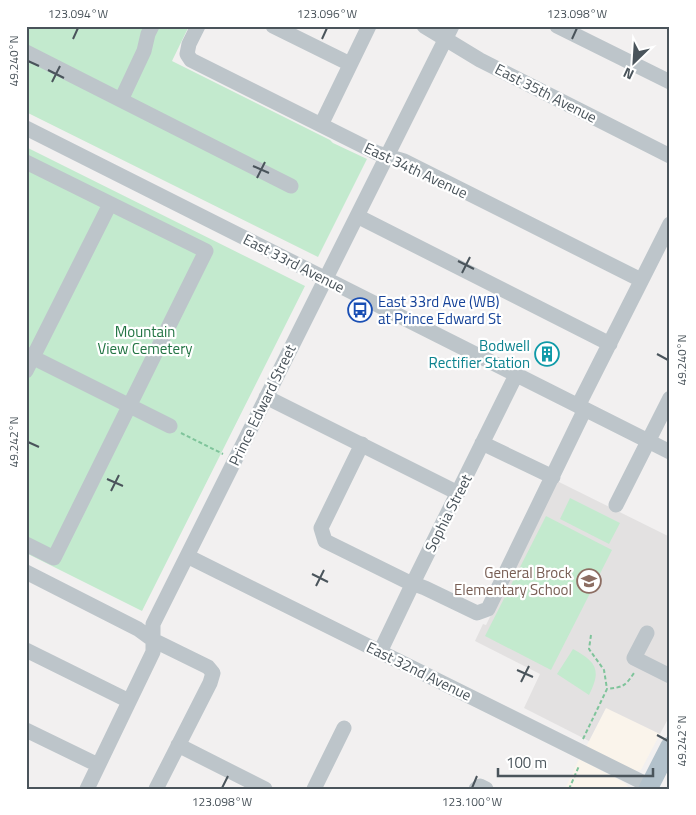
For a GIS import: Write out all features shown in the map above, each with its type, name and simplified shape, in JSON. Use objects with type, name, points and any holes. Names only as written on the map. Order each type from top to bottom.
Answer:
[{"type":"main road","points":[[649,788],[670,746]]},
{"type":"street","points":[[121,100],[144,51],[152,26]]},
{"type":"street","name":"East 34th Avenue","points":[[198,26],[189,44],[187,54],[191,60],[321,125],[387,156],[403,161],[641,280]]},
{"type":"street","points":[[273,26],[350,64]]},
{"type":"street","points":[[321,125],[369,26]]},
{"type":"street","name":"East 35th Avenue","points":[[424,26],[449,33],[480,60],[670,156]]},
{"type":"street","points":[[556,26],[670,82]]},
{"type":"street","name":"Prince Edward Street","points":[[87,789],[153,652],[152,624],[449,33]]},
{"type":"street","points":[[26,52],[291,186]]},
{"type":"street","name":"East 33rd Avenue","points":[[26,128],[670,452]]},
{"type":"street","points":[[26,162],[206,251],[54,558],[26,544]]},
{"type":"street","points":[[26,371],[30,356],[110,204]]},
{"type":"street","points":[[357,216],[610,344]]},
{"type":"street","points":[[362,444],[321,528],[325,541],[477,613],[488,609],[553,477],[581,407],[610,344],[670,224]]},
{"type":"street","points":[[30,356],[170,426]]},
{"type":"street","name":"Sophia Street","points":[[380,652],[516,375]]},
{"type":"street","points":[[266,397],[458,493]]},
{"type":"street","points":[[616,505],[670,398]]},
{"type":"street","points":[[482,443],[553,477]]},
{"type":"street","name":"East 32nd Avenue","points":[[187,556],[649,788]]},
{"type":"street","points":[[26,572],[138,629],[153,640],[208,667],[213,673],[210,683],[156,789]]},
{"type":"street","points":[[647,633],[634,658],[670,676]]},
{"type":"street","points":[[26,650],[129,701]]},
{"type":"street","points":[[314,789],[344,728]]},
{"type":"street","points":[[26,730],[98,765]]},
{"type":"street","points":[[178,746],[237,783],[265,789]]},
{"type":"path","points":[[170,426],[181,434],[224,454]]},
{"type":"path","points":[[583,739],[607,689],[604,670],[589,649],[591,634]]},
{"type":"path","points":[[607,689],[620,688],[627,683],[642,662]]},
{"type":"path","points":[[569,789],[579,766]]},
{"type":"shaded area","name":"General Brock Elementary School","points":[[557,481],[670,537],[670,715],[660,734],[606,708],[589,741],[524,708],[540,674],[475,641],[483,624],[486,625]]},
{"type":"shaded area","points":[[606,707],[660,734],[641,770],[634,771],[586,747]]},
{"type":"shaded area","points":[[579,759],[625,783],[630,789],[565,789]]},
{"type":"green space","points":[[26,26],[189,26],[172,61],[367,159],[318,257],[26,112]]},
{"type":"green space","name":"Mountain View Cemetery","points":[[26,147],[305,286],[142,611],[26,553]]},
{"type":"green space","points":[[570,498],[620,523],[609,544],[560,519]]},
{"type":"green space","points":[[546,516],[612,550],[551,670],[485,636]]},
{"type":"green space","points":[[573,649],[592,662],[596,672],[589,695],[557,674]]},
{"type":"place","name":"East 33rd Ave (WB) at Prince Edward St","points":[[360,310]]},
{"type":"place","name":"Bodwell Rectifier Station","points":[[547,354]]},
{"type":"place","name":"General Brock Elementary School","points":[[589,581]]}]
